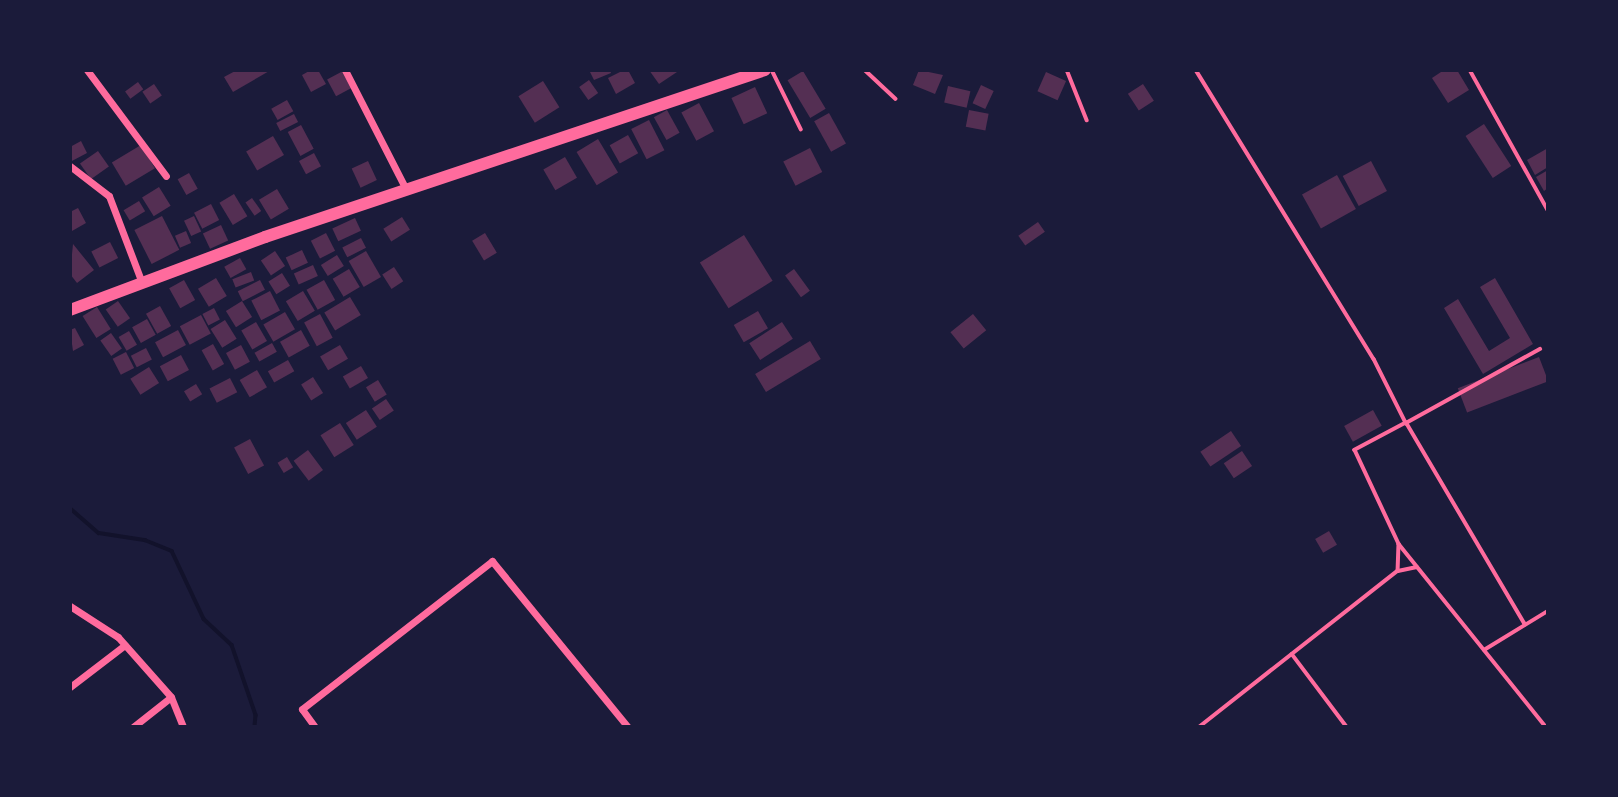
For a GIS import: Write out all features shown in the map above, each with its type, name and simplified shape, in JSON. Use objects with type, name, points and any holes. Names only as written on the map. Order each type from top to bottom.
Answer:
[{"type":"main road","points":[[70,310],[406,190],[765,70]]},
{"type":"street","points":[[87,70],[166,176]]},
{"type":"street","points":[[345,70],[406,190]]},
{"type":"street","points":[[70,166],[109,196],[142,283]]},
{"type":"street","points":[[315,727],[302,709],[492,561],[628,727]]},
{"type":"street","points":[[70,606],[99,622],[125,645],[171,697],[183,727]]},
{"type":"street","points":[[70,687],[125,645]]},
{"type":"street","points":[[133,727],[171,697]]},
{"type":"lane","points":[[772,70],[801,129]]},
{"type":"lane","points":[[865,70],[896,99]]},
{"type":"lane","points":[[1067,70],[1087,120]]},
{"type":"lane","points":[[1196,70],[1374,359],[1406,423],[1525,625]]},
{"type":"lane","points":[[1470,70],[1548,210]]},
{"type":"lane","points":[[1540,349],[1355,450],[1399,544],[1546,727]]},
{"type":"lane","points":[[1398,571],[1399,544]]},
{"type":"lane","points":[[1200,727],[1398,571],[1418,567]]},
{"type":"lane","points":[[1484,650],[1548,611]]},
{"type":"lane","points":[[1292,654],[1347,727]]},
{"type":"building","points":[[237,70],[271,70],[233,92],[224,77]]},
{"type":"building","points":[[318,70],[326,84],[311,92],[302,75]]},
{"type":"building","points":[[589,70],[610,70],[611,73],[594,80]]},
{"type":"building","points":[[628,70],[635,83],[616,94],[608,78]]},
{"type":"building","points":[[649,70],[676,70],[677,72],[659,84]]},
{"type":"building","points":[[919,70],[943,75],[935,94],[913,85]]},
{"type":"building","points":[[1444,70],[1457,70],[1469,90],[1448,103],[1432,78]]},
{"type":"building","points":[[343,71],[352,88],[336,96],[327,79]]},
{"type":"building","points":[[803,71],[826,109],[810,118],[788,80]]},
{"type":"building","points":[[1046,72],[1066,81],[1058,100],[1037,91]]},
{"type":"building","points":[[589,80],[598,93],[588,100],[579,87]]},
{"type":"building","points":[[543,81],[559,107],[535,123],[518,96]]},
{"type":"building","points":[[138,82],[143,89],[130,99],[125,91]]},
{"type":"building","points":[[154,84],[162,96],[150,103],[142,92]]},
{"type":"building","points":[[1143,84],[1154,101],[1139,111],[1128,94]]},
{"type":"building","points":[[981,85],[994,91],[985,109],[973,103]]},
{"type":"building","points":[[948,86],[970,91],[967,108],[944,103]]},
{"type":"building","points":[[755,87],[767,113],[744,124],[731,98]]},
{"type":"building","points":[[287,100],[293,111],[278,120],[271,109]]},
{"type":"building","points":[[699,103],[714,131],[696,141],[681,112]]},
{"type":"building","points":[[667,110],[680,133],[666,140],[654,117]]},
{"type":"building","points":[[969,110],[989,114],[985,131],[966,127]]},
{"type":"building","points":[[829,113],[846,144],[831,152],[814,121]]},
{"type":"building","points":[[294,114],[298,122],[280,131],[276,123]]},
{"type":"building","points":[[649,120],[664,150],[647,159],[631,129]]},
{"type":"building","points":[[1484,124],[1511,166],[1493,178],[1466,136]]},
{"type":"building","points":[[301,125],[314,149],[300,156],[288,132]]},
{"type":"building","points":[[628,135],[638,153],[620,164],[610,145]]},
{"type":"building","points":[[273,136],[284,155],[257,171],[246,152]]},
{"type":"building","points":[[598,139],[618,172],[597,185],[577,152]]},
{"type":"building","points":[[81,141],[87,153],[70,162],[70,147]]},
{"type":"building","points":[[141,145],[155,168],[126,186],[112,163]]},
{"type":"building","points":[[810,148],[822,172],[796,186],[783,162]]},
{"type":"building","points":[[1548,148],[1548,167],[1535,175],[1527,160]]},
{"type":"building","points":[[98,151],[109,167],[91,179],[80,164]]},
{"type":"building","points":[[314,153],[321,166],[306,174],[299,161]]},
{"type":"building","points":[[565,157],[577,178],[555,190],[543,170]]},
{"type":"building","points":[[368,161],[377,180],[361,188],[352,169]]},
{"type":"building","points":[[1371,161],[1387,191],[1359,206],[1343,176]]},
{"type":"building","points":[[1548,170],[1548,188],[1544,191],[1536,177]]},
{"type":"building","points":[[189,173],[198,189],[186,195],[178,179]]},
{"type":"building","points":[[1337,175],[1356,209],[1321,229],[1302,194]]},
{"type":"building","points":[[159,187],[171,206],[154,216],[142,198]]},
{"type":"building","points":[[277,189],[289,209],[271,220],[259,200]]},
{"type":"building","points":[[234,194],[247,216],[233,225],[219,203]]},
{"type":"building","points":[[252,198],[261,211],[255,216],[245,203]]},
{"type":"building","points":[[139,201],[145,211],[130,221],[124,210]]},
{"type":"building","points":[[211,204],[219,220],[202,229],[194,213]]},
{"type":"building","points":[[78,208],[86,223],[72,231],[70,212]]},
{"type":"building","points":[[162,216],[179,250],[152,264],[134,230]]},
{"type":"building","points":[[194,216],[201,231],[191,236],[184,221]]},
{"type":"building","points":[[402,217],[410,230],[391,241],[383,229]]},
{"type":"building","points":[[355,218],[361,231],[338,241],[332,229]]},
{"type":"building","points":[[1038,222],[1045,232],[1025,246],[1018,236]]},
{"type":"building","points":[[221,225],[228,240],[210,249],[203,233]]},
{"type":"building","points":[[186,231],[191,243],[180,248],[175,236]]},
{"type":"building","points":[[326,233],[335,251],[320,259],[311,241]]},
{"type":"building","points":[[485,233],[497,253],[484,260],[472,241]]},
{"type":"building","points":[[744,235],[773,281],[729,308],[700,263]]},
{"type":"building","points":[[361,238],[366,248],[347,257],[342,248]]},
{"type":"building","points":[[110,242],[118,258],[99,268],[91,252]]},
{"type":"building","points":[[73,244],[94,270],[77,283],[70,274]]},
{"type":"building","points":[[302,250],[308,263],[292,270],[286,258]]},
{"type":"building","points":[[275,251],[285,266],[271,275],[261,261]]},
{"type":"building","points":[[366,251],[381,277],[364,287],[349,261]]},
{"type":"building","points":[[337,255],[344,266],[328,276],[321,265]]},
{"type":"building","points":[[240,258],[246,269],[231,278],[224,267]]},
{"type":"building","points":[[313,265],[318,276],[299,285],[294,274]]},
{"type":"building","points":[[394,267],[403,281],[392,289],[382,275]]},
{"type":"building","points":[[349,269],[360,287],[344,297],[333,279]]},
{"type":"building","points":[[794,269],[810,291],[801,297],[785,275]]},
{"type":"building","points":[[251,272],[254,280],[236,288],[232,279]]},
{"type":"building","points":[[282,273],[290,286],[276,294],[268,281]]},
{"type":"building","points":[[216,278],[227,296],[209,307],[198,289]]},
{"type":"building","points":[[1495,278],[1533,344],[1483,374],[1444,308],[1458,299],[1489,351],[1510,338],[1480,287]]},
{"type":"building","points":[[184,280],[195,300],[180,308],[169,288]]},
{"type":"building","points":[[260,280],[265,290],[243,301],[238,291]]},
{"type":"building","points":[[324,280],[335,300],[318,310],[307,290]]},
{"type":"building","points":[[270,291],[280,311],[261,320],[251,301]]},
{"type":"building","points":[[303,291],[315,311],[298,321],[286,301]]},
{"type":"building","points":[[350,297],[361,315],[335,330],[324,312]]},
{"type":"building","points":[[118,301],[130,318],[118,327],[106,310]]},
{"type":"building","points":[[242,301],[252,317],[236,327],[226,311]]},
{"type":"building","points":[[160,306],[171,326],[157,334],[146,314]]},
{"type":"building","points":[[97,307],[111,329],[96,338],[83,316]]},
{"type":"building","points":[[214,308],[220,320],[208,325],[202,314]]},
{"type":"building","points":[[758,311],[768,328],[744,342],[734,325]]},
{"type":"building","points":[[285,312],[295,329],[273,342],[263,324]]},
{"type":"building","points":[[320,314],[333,338],[317,346],[304,322]]},
{"type":"building","points":[[973,314],[986,330],[964,349],[950,332]]},
{"type":"building","points":[[201,315],[211,334],[190,345],[180,326]]},
{"type":"building","points":[[147,319],[156,335],[141,343],[132,327]]},
{"type":"building","points":[[225,320],[237,339],[222,348],[211,329]]},
{"type":"building","points":[[256,322],[267,341],[252,350],[241,330]]},
{"type":"building","points":[[782,322],[793,339],[760,360],[749,343]]},
{"type":"building","points":[[75,328],[84,345],[73,351],[70,330]]},
{"type":"building","points":[[178,330],[186,345],[163,357],[155,342]]},
{"type":"building","points":[[301,330],[310,346],[289,357],[280,342]]},
{"type":"building","points":[[129,331],[137,345],[127,351],[119,337]]},
{"type":"building","points":[[111,333],[122,349],[111,356],[100,340]]},
{"type":"building","points":[[810,341],[821,359],[766,392],[755,374]]},
{"type":"building","points":[[272,343],[277,352],[259,361],[255,353]]},
{"type":"building","points":[[213,344],[224,364],[213,370],[202,350]]},
{"type":"building","points":[[241,345],[250,362],[235,370],[226,353]]},
{"type":"building","points":[[340,345],[348,359],[328,370],[320,356]]},
{"type":"building","points":[[146,348],[152,360],[137,367],[131,356]]},
{"type":"building","points":[[126,352],[134,368],[121,375],[113,359]]},
{"type":"building","points":[[181,355],[189,370],[168,381],[160,366]]},
{"type":"building","points":[[1539,357],[1548,381],[1467,412],[1458,388]]},
{"type":"building","points":[[288,360],[294,371],[274,383],[268,371]]},
{"type":"building","points":[[361,366],[368,378],[350,389],[343,376]]},
{"type":"building","points":[[149,367],[159,383],[140,395],[130,379]]},
{"type":"building","points":[[257,370],[267,387],[250,397],[240,380]]},
{"type":"building","points":[[313,377],[323,393],[311,401],[301,384]]},
{"type":"building","points":[[230,378],[237,392],[217,403],[210,388]]},
{"type":"building","points":[[378,380],[387,395],[375,402],[366,387]]},
{"type":"building","points":[[196,384],[202,394],[190,401],[184,391]]},
{"type":"building","points":[[386,399],[394,411],[380,420],[372,409]]},
{"type":"building","points":[[366,410],[377,427],[357,440],[346,423]]},
{"type":"building","points":[[1373,410],[1382,426],[1353,442],[1344,426]]},
{"type":"building","points":[[340,423],[354,445],[334,457],[320,435]]},
{"type":"building","points":[[1231,431],[1241,446],[1210,467],[1200,452]]},
{"type":"building","points":[[250,439],[264,465],[248,474],[234,447]]},
{"type":"building","points":[[308,450],[323,470],[309,481],[294,461]]},
{"type":"building","points":[[1242,451],[1252,466],[1234,478],[1224,463]]},
{"type":"building","points":[[287,457],[293,467],[284,473],[278,463]]},
{"type":"building","points":[[1329,531],[1337,545],[1323,553],[1315,539]]},
{"type":"waterway","points":[[70,508],[99,533],[145,540],[172,551],[204,619],[232,645],[256,715],[255,727]]}]
